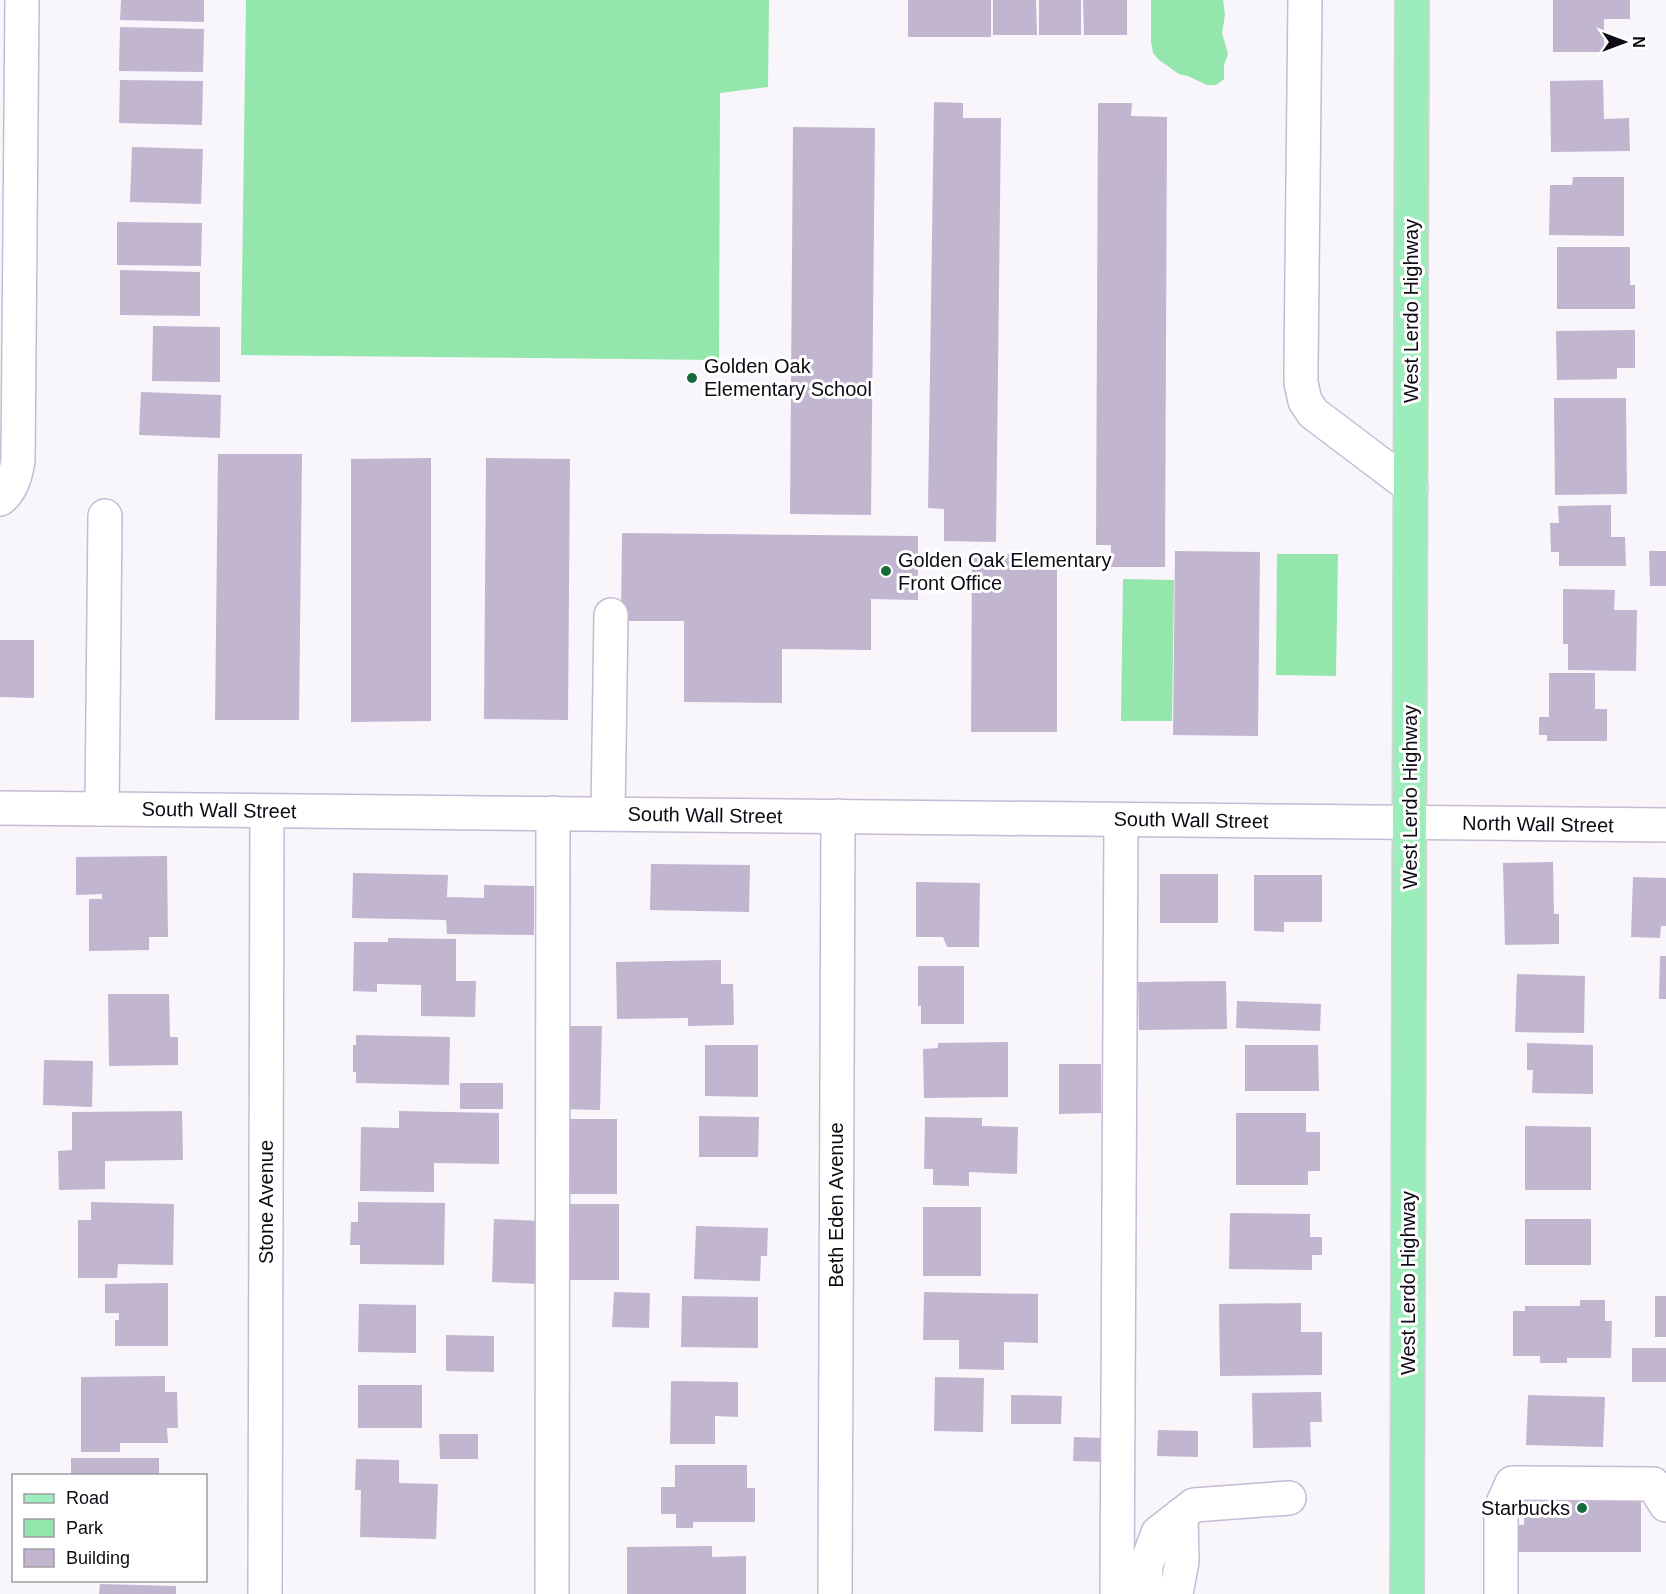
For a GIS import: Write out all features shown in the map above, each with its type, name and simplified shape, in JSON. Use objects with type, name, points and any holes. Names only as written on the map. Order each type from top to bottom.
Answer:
[{"type":"main road","name":"West Lerdo Highway","points":[[1407,1594],[1412,0]]},
{"type":"street","points":[[0,499],[7,494],[16,474],[18,460],[22,0]]},
{"type":"street","points":[[1305,0],[1301,383],[1305,401],[1313,413],[1411,487]]},
{"type":"street","points":[[102,809],[105,516]]},
{"type":"street","points":[[608,814],[610,615]]},
{"type":"street","name":"South Wall Street","points":[[0,808],[1410,823]]},
{"type":"street","name":"Stone Avenue","points":[[265,1594],[267,811]]},
{"type":"street","points":[[552,1594],[553,813]]},
{"type":"street","name":"Beth Eden Avenue","points":[[835,1594],[838,816]]},
{"type":"street","points":[[1117,1594],[1121,819]]},
{"type":"street","name":"North Wall Street","points":[[1410,823],[1666,825]]},
{"type":"street","points":[[1501,1594],[1501,1508],[1512,1483],[1653,1484],[1666,1505]]},
{"type":"street","points":[[1145,1594],[1146,1564],[1158,1533],[1194,1505],[1289,1498]]},
{"type":"street","points":[[1176,1594],[1182,1562],[1181,1515]]},
{"type":"green space","points":[[246,0],[769,0],[768,87],[720,93],[719,360],[241,355]]},
{"type":"green space","points":[[1151,0],[1223,0],[1225,15],[1222,33],[1228,54],[1224,65],[1224,79],[1216,85],[1207,85],[1179,74],[1159,60],[1153,53],[1151,41]]},
{"type":"green space","points":[[1277,554],[1338,554],[1336,676],[1276,675]]},
{"type":"green space","points":[[1123,579],[1174,580],[1172,721],[1121,721]]},
{"type":"building","points":[[121,0],[204,0],[204,22],[120,20]]},
{"type":"building","points":[[908,0],[991,0],[991,37],[908,37]]},
{"type":"building","points":[[993,0],[1036,0],[1037,35],[993,35]]},
{"type":"building","points":[[1039,0],[1081,0],[1081,35],[1039,35]]},
{"type":"building","points":[[1083,0],[1127,0],[1127,35],[1084,35]]},
{"type":"building","points":[[1553,0],[1630,0],[1630,19],[1604,19],[1604,52],[1553,52]]},
{"type":"building","points":[[120,27],[204,29],[203,72],[119,71]]},
{"type":"building","points":[[120,80],[203,81],[202,125],[119,123]]},
{"type":"building","points":[[1603,80],[1604,119],[1629,118],[1630,151],[1551,152],[1550,81]]},
{"type":"building","points":[[934,102],[963,103],[963,118],[1001,118],[996,542],[944,541],[944,509],[928,508]]},
{"type":"building","points":[[1098,103],[1132,103],[1131,116],[1167,117],[1165,567],[1111,567],[1111,545],[1096,545]]},
{"type":"building","points":[[793,127],[875,128],[871,515],[790,514]]},
{"type":"building","points":[[132,147],[203,149],[201,204],[130,202]]},
{"type":"building","points":[[1573,177],[1624,177],[1624,236],[1549,235],[1550,185],[1572,185]]},
{"type":"building","points":[[117,222],[202,223],[201,266],[117,265]]},
{"type":"building","points":[[1557,247],[1630,247],[1630,285],[1635,285],[1635,309],[1557,309]]},
{"type":"building","points":[[120,270],[200,272],[200,316],[120,315]]},
{"type":"building","points":[[153,326],[220,327],[220,382],[152,381]]},
{"type":"building","points":[[1635,330],[1635,368],[1617,368],[1617,379],[1557,380],[1556,331]]},
{"type":"building","points":[[141,392],[221,395],[220,438],[139,435]]},
{"type":"building","points":[[1554,398],[1626,398],[1627,494],[1555,495]]},
{"type":"building","points":[[218,454],[302,454],[299,720],[215,720]]},
{"type":"building","points":[[431,458],[431,721],[351,722],[351,459]]},
{"type":"building","points":[[486,458],[570,459],[568,720],[484,719]]},
{"type":"building","points":[[1611,505],[1611,537],[1625,537],[1626,566],[1559,566],[1559,552],[1551,552],[1550,523],[1559,523],[1558,506]]},
{"type":"building","points":[[622,533],[918,536],[918,600],[871,599],[871,650],[782,649],[782,703],[684,702],[684,621],[621,621]]},
{"type":"building","points":[[1175,551],[1260,552],[1258,736],[1173,735]]},
{"type":"building","points":[[1649,551],[1666,551],[1666,586],[1650,586]]},
{"type":"building","points":[[972,554],[1057,554],[1057,732],[971,732]]},
{"type":"building","points":[[1563,589],[1615,590],[1614,610],[1637,610],[1636,671],[1568,670],[1568,644],[1563,644]]},
{"type":"building","points":[[0,640],[34,640],[34,698],[0,697]]},
{"type":"building","points":[[1549,673],[1595,673],[1595,709],[1607,709],[1607,741],[1547,741],[1547,735],[1539,735],[1539,717],[1549,717]]},
{"type":"building","points":[[167,856],[168,937],[149,937],[149,950],[89,951],[89,899],[102,899],[102,894],[76,895],[76,857]]},
{"type":"building","points":[[1553,862],[1554,914],[1559,914],[1559,944],[1505,945],[1503,863]]},
{"type":"building","points":[[651,864],[750,865],[749,912],[650,910]]},
{"type":"building","points":[[353,873],[448,875],[447,897],[484,898],[484,885],[534,886],[534,935],[447,934],[446,920],[352,918]]},
{"type":"building","points":[[1160,874],[1218,874],[1218,923],[1160,923]]},
{"type":"building","points":[[1254,875],[1322,875],[1322,922],[1284,922],[1284,932],[1254,931]]},
{"type":"building","points":[[1633,877],[1666,878],[1666,926],[1661,926],[1660,938],[1631,937]]},
{"type":"building","points":[[916,882],[980,883],[979,947],[947,947],[943,937],[916,937]]},
{"type":"building","points":[[388,938],[456,939],[456,981],[476,981],[475,1017],[421,1016],[421,985],[377,984],[377,992],[353,991],[354,942],[388,942]]},
{"type":"building","points":[[1660,956],[1666,956],[1666,999],[1659,999]]},
{"type":"building","points":[[721,960],[721,984],[733,984],[734,1025],[688,1026],[688,1018],[617,1019],[616,962]]},
{"type":"building","points":[[918,966],[964,966],[964,1024],[921,1024],[921,1006],[918,1006]]},
{"type":"building","points":[[1517,974],[1585,976],[1584,1033],[1515,1032]]},
{"type":"building","points":[[1226,981],[1227,1029],[1139,1030],[1138,982]]},
{"type":"building","points":[[108,994],[169,994],[170,1037],[178,1037],[178,1065],[109,1066]]},
{"type":"building","points":[[1237,1001],[1321,1004],[1320,1031],[1236,1028]]},
{"type":"building","points":[[564,1026],[602,1026],[600,1110],[562,1109]]},
{"type":"building","points":[[356,1035],[450,1037],[449,1085],[356,1083],[356,1072],[353,1072],[353,1045],[356,1045]]},
{"type":"building","points":[[1008,1042],[1008,1097],[924,1098],[923,1049],[938,1048],[938,1043]]},
{"type":"building","points":[[1527,1043],[1593,1045],[1593,1094],[1532,1093],[1533,1070],[1527,1070]]},
{"type":"building","points":[[705,1045],[758,1045],[758,1097],[705,1096]]},
{"type":"building","points":[[1245,1045],[1318,1045],[1319,1091],[1245,1091]]},
{"type":"building","points":[[44,1060],[93,1061],[92,1107],[43,1105]]},
{"type":"building","points":[[1059,1064],[1101,1064],[1101,1113],[1059,1114]]},
{"type":"building","points":[[460,1083],[503,1083],[503,1109],[460,1109]]},
{"type":"building","points":[[182,1111],[183,1160],[105,1161],[105,1189],[59,1190],[58,1151],[72,1150],[72,1112]]},
{"type":"building","points":[[399,1111],[499,1113],[499,1164],[434,1163],[434,1192],[360,1191],[361,1127],[399,1128]]},
{"type":"building","points":[[1236,1113],[1306,1113],[1306,1132],[1320,1132],[1320,1171],[1308,1171],[1308,1185],[1236,1185]]},
{"type":"building","points":[[699,1116],[759,1117],[758,1157],[699,1157]]},
{"type":"building","points":[[925,1117],[982,1118],[982,1126],[1018,1127],[1017,1174],[969,1172],[969,1186],[933,1185],[933,1169],[924,1169]]},
{"type":"building","points":[[561,1119],[617,1119],[617,1194],[561,1194]]},
{"type":"building","points":[[1525,1126],[1591,1127],[1591,1190],[1525,1190]]},
{"type":"building","points":[[91,1202],[174,1204],[173,1265],[118,1264],[117,1278],[78,1278],[78,1220],[91,1220]]},
{"type":"building","points":[[358,1202],[445,1203],[444,1265],[360,1264],[360,1245],[350,1245],[351,1222],[358,1222]]},
{"type":"building","points":[[564,1204],[619,1204],[619,1280],[564,1280]]},
{"type":"building","points":[[923,1207],[981,1207],[981,1276],[923,1276]]},
{"type":"building","points":[[1230,1213],[1310,1214],[1310,1237],[1322,1237],[1322,1255],[1312,1255],[1312,1270],[1229,1269]]},
{"type":"building","points":[[494,1219],[540,1221],[538,1284],[492,1282]]},
{"type":"building","points":[[1525,1219],[1591,1219],[1591,1265],[1525,1265]]},
{"type":"building","points":[[696,1226],[768,1228],[767,1256],[761,1256],[760,1281],[694,1279]]},
{"type":"building","points":[[168,1283],[168,1346],[115,1346],[115,1320],[119,1320],[119,1313],[105,1313],[105,1284]]},
{"type":"building","points":[[614,1292],[650,1293],[649,1328],[612,1327]]},
{"type":"building","points":[[924,1292],[1038,1294],[1038,1343],[1004,1342],[1004,1370],[959,1369],[959,1340],[923,1340]]},
{"type":"building","points":[[682,1296],[758,1297],[758,1348],[681,1347]]},
{"type":"building","points":[[1655,1296],[1666,1296],[1666,1337],[1655,1337]]},
{"type":"building","points":[[1580,1300],[1605,1300],[1605,1321],[1612,1321],[1611,1358],[1567,1358],[1567,1363],[1540,1363],[1540,1356],[1513,1356],[1513,1311],[1525,1311],[1525,1306],[1580,1306]]},
{"type":"building","points":[[1301,1303],[1301,1332],[1322,1332],[1322,1375],[1220,1376],[1219,1304]]},
{"type":"building","points":[[359,1304],[416,1305],[416,1353],[358,1352]]},
{"type":"building","points":[[446,1335],[494,1336],[494,1372],[446,1371]]},
{"type":"building","points":[[1632,1348],[1666,1348],[1666,1382],[1632,1382]]},
{"type":"building","points":[[165,1376],[165,1392],[177,1392],[178,1428],[167,1428],[168,1443],[120,1443],[120,1452],[81,1452],[81,1377]]},
{"type":"building","points":[[935,1377],[984,1378],[983,1432],[934,1431]]},
{"type":"building","points":[[671,1381],[738,1382],[738,1417],[715,1416],[715,1444],[670,1444]]},
{"type":"building","points":[[358,1385],[422,1385],[422,1428],[358,1428]]},
{"type":"building","points":[[1321,1392],[1322,1422],[1310,1422],[1311,1447],[1253,1448],[1252,1393]]},
{"type":"building","points":[[1011,1395],[1062,1396],[1061,1424],[1011,1424]]},
{"type":"building","points":[[1528,1395],[1605,1397],[1603,1447],[1526,1445]]},
{"type":"building","points":[[1158,1430],[1198,1431],[1198,1457],[1157,1456]]},
{"type":"building","points":[[439,1434],[478,1434],[478,1459],[440,1459]]},
{"type":"building","points":[[1074,1437],[1107,1438],[1106,1462],[1073,1461]]},
{"type":"building","points":[[71,1458],[159,1458],[159,1474],[71,1474]]},
{"type":"building","points":[[356,1459],[399,1460],[399,1483],[438,1484],[436,1539],[360,1537],[361,1490],[355,1490]]},
{"type":"building","points":[[675,1465],[747,1465],[747,1488],[755,1488],[755,1522],[693,1522],[693,1528],[676,1528],[676,1514],[661,1514],[661,1487],[675,1487]]},
{"type":"building","name":"Starbucks","points":[[1524,1491],[1641,1491],[1641,1552],[1514,1552],[1514,1525],[1524,1525]]},
{"type":"building","points":[[712,1546],[712,1557],[746,1556],[746,1594],[627,1594],[627,1547]]},
{"type":"building","points":[[100,1584],[176,1586],[176,1594],[99,1594]]},
{"type":"place","name":"Golden Oak Elementary School","points":[[692,378]]},
{"type":"place","name":"Golden Oak Elementary Front Office","points":[[886,571]]},
{"type":"place","name":"Starbucks","points":[[1582,1508]]}]
